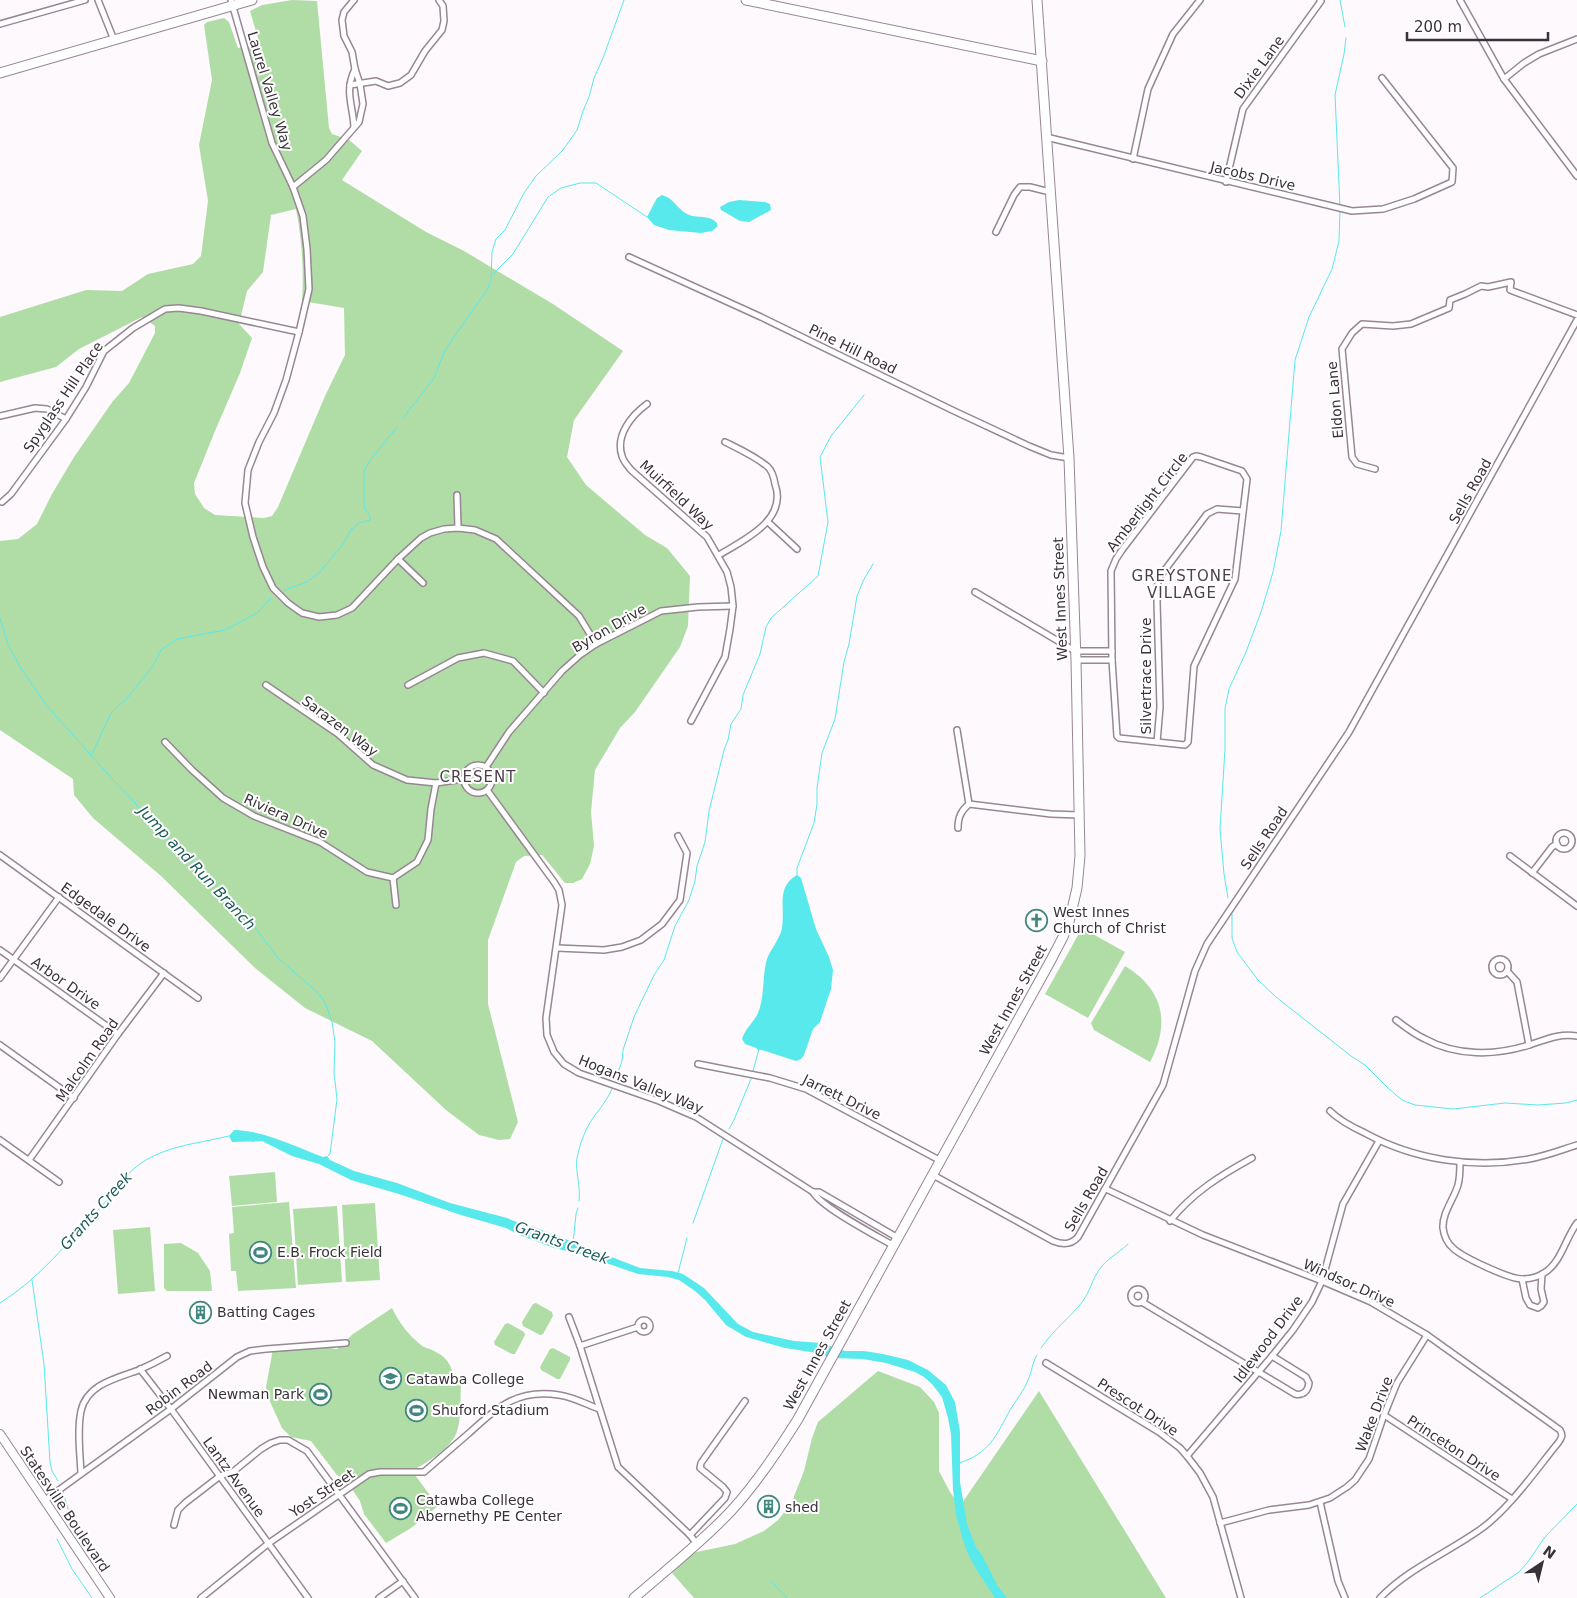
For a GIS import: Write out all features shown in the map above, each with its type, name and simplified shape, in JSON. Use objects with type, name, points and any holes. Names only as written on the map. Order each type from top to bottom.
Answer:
[{"type":"main road","points":[[0,73],[232,3],[252,0]]},
{"type":"main road","points":[[746,0],[1042,61]]},
{"type":"main road","name":"West Innes Street","points":[[634,1598],[697,1544],[730,1512],[763,1471],[798,1419],[941,1161],[1063,937],[1069,922],[1077,888],[1080,856],[1076,656],[1069,458],[1037,0]]},
{"type":"main road","name":"Statesville Boulevard","points":[[0,1434],[110,1598]]},
{"type":"main road","name":"West Innes Street","points":[[642,1598],[676,1568],[685,1553]]},
{"type":"street","points":[[0,24],[85,0]]},
{"type":"street","points":[[98,0],[114,40]]},
{"type":"street","points":[[293,187],[326,160],[359,122],[362,113],[363,104],[360,84],[352,52],[344,36],[342,20],[344,12],[354,0]]},
{"type":"street","points":[[350,85],[376,81],[388,86],[400,83],[411,74],[442,30],[444,21],[443,6],[439,0]]},
{"type":"street","points":[[1134,159],[1148,89],[1173,34],[1200,0]]},
{"type":"street","points":[[1460,0],[1504,79],[1577,176]]},
{"type":"street","name":"Dixie Lane","points":[[1226,182],[1243,109],[1320,1]]},
{"type":"street","name":"Laurel Valley Way","points":[[232,3],[272,143],[293,187],[303,216],[309,285],[286,380],[274,414],[259,442],[248,470],[245,503],[253,537],[263,567],[273,588],[288,603],[302,613],[327,617],[337,615],[352,608],[398,559],[421,538],[444,529],[475,530],[496,539],[579,616],[596,644]]},
{"type":"street","points":[[1504,79],[1539,54],[1577,39]]},
{"type":"street","points":[[354,127],[350,106],[350,85],[351,75],[355,69]]},
{"type":"street","name":"Jacobs Drive","points":[[1046,137],[1352,211],[1383,209],[1414,199],[1452,182],[1453,168],[1382,78]]},
{"type":"street","points":[[996,232],[1020,187],[1030,187],[1051,192]]},
{"type":"street","name":"Pine Hill Road","points":[[629,257],[761,317],[1029,446],[1051,455],[1069,458]]},
{"type":"street","name":"Eldon Lane","points":[[1375,469],[1357,464],[1352,457],[1342,349],[1355,329],[1362,324],[1394,326],[1412,324],[1449,308],[1450,300],[1481,286],[1488,287],[1511,282],[1510,290],[1577,316]]},
{"type":"street","name":"Spyglass Hill Place","points":[[2,502],[11,494],[66,419],[86,387],[104,351],[133,328],[164,309],[179,308],[201,311],[299,332]]},
{"type":"street","name":"Sells Road","points":[[933,1175],[1053,1241],[1064,1244],[1071,1243],[1078,1237],[1163,1085],[1195,971],[1207,944],[1349,732],[1577,320]]},
{"type":"street","name":"Muirfield Way","points":[[647,404],[636,413],[625,429],[621,443],[622,456],[631,470],[707,537],[727,572],[731,587],[733,606],[724,656],[691,720]]},
{"type":"street","points":[[0,416],[35,408],[46,409],[66,419]]},
{"type":"street","points":[[719,556],[768,522],[775,512],[778,490],[770,468],[756,458],[725,442]]},
{"type":"street","name":"Amberlight Circle","points":[[1193,457],[1201,457],[1245,473],[1247,479],[1235,579],[1194,666],[1188,742],[1185,745],[1119,738],[1117,736],[1112,651],[1110,576],[1113,565],[1122,550],[1193,457]]},
{"type":"street","points":[[456,495],[458,528]]},
{"type":"street","name":"Silvertrace Drive","points":[[1157,742],[1160,707],[1158,579],[1207,514],[1217,509],[1243,510]]},
{"type":"street","points":[[768,522],[797,549]]},
{"type":"street","points":[[398,559],[423,582]]},
{"type":"street","points":[[976,592],[1076,656],[1112,660]]},
{"type":"street","name":"Byron Drive","points":[[486,767],[509,732],[562,671],[596,644],[661,611],[733,606]]},
{"type":"street","points":[[1076,656],[1112,651]]},
{"type":"street","points":[[408,685],[458,658],[484,653],[513,661],[544,693]]},
{"type":"street","name":"Sarazen Way","points":[[266,686],[338,734],[373,765],[408,780],[436,783],[463,779]]},
{"type":"street","points":[[957,730],[969,804]]},
{"type":"street","name":"Riviera Drive","points":[[165,742],[223,798],[254,816],[320,842],[367,872],[393,878]]},
{"type":"street","points":[[478,764],[486,767],[492,778],[490,786],[484,792],[474,793],[467,788],[463,779],[466,770],[478,764]]},
{"type":"street","points":[[396,905],[393,878],[416,862],[428,840],[436,783]]},
{"type":"street","name":"Hogans Valley Way","points":[[487,790],[559,890],[562,905],[546,1018],[547,1035],[554,1052],[564,1064],[579,1073],[659,1101],[696,1117],[780,1170],[864,1229],[896,1242]]},
{"type":"street","points":[[958,828],[958,816],[969,804],[1051,814],[1079,815]]},
{"type":"street","points":[[556,948],[604,950],[622,947],[641,940],[662,924],[680,900],[687,853],[678,836]]},
{"type":"street","points":[[1532,873],[1552,847],[1557,844]]},
{"type":"street","name":"Edgedale Drive","points":[[0,855],[198,998]]},
{"type":"street","points":[[1510,856],[1577,906]]},
{"type":"street","points":[[0,978],[59,897]]},
{"type":"street","name":"Arbor Drive","points":[[0,950],[118,1034]]},
{"type":"street","points":[[1507,971],[1517,982],[1529,1046]]},
{"type":"street","name":"Malcolm Road","points":[[29,1160],[118,1034],[164,973]]},
{"type":"street","points":[[1396,1020],[1425,1040],[1453,1050],[1478,1053],[1510,1050],[1564,1035],[1577,1036]]},
{"type":"street","points":[[0,1045],[74,1098]]},
{"type":"street","name":"Jarrett Drive","points":[[698,1064],[770,1078],[806,1089],[941,1161]]},
{"type":"street","points":[[1330,1111],[1345,1122],[1379,1141],[1417,1154],[1460,1162],[1487,1163],[1528,1160],[1577,1145]]},
{"type":"street","points":[[0,1140],[59,1182]]},
{"type":"street","name":"Idlewood Drive","points":[[1187,1456],[1258,1373],[1302,1317],[1322,1281],[1343,1204],[1379,1141]]},
{"type":"street","points":[[1170,1221],[1185,1204],[1212,1182],[1252,1158]]},
{"type":"street","points":[[1460,1162],[1457,1186],[1443,1228],[1447,1242],[1456,1251],[1503,1274],[1522,1279],[1535,1277],[1552,1266],[1577,1223]]},
{"type":"street","name":"Windsor Drive","points":[[1106,1189],[1170,1221],[1216,1241],[1322,1281],[1371,1302],[1427,1335],[1557,1427],[1562,1434],[1558,1443],[1512,1499]]},
{"type":"street","name":"Hogans Valley Way","points":[[813,1192],[819,1192],[868,1222],[896,1242]]},
{"type":"street","points":[[864,1229],[868,1222]]},
{"type":"street","points":[[1522,1279],[1526,1298],[1530,1305],[1538,1308],[1544,1302],[1541,1289],[1542,1274]]},
{"type":"street","points":[[1142,1302],[1295,1394],[1300,1395],[1305,1392],[1309,1383],[1306,1377],[1272,1356]]},
{"type":"street","points":[[569,1317],[618,1467],[690,1535],[697,1544]]},
{"type":"street","points":[[580,1346],[638,1327]]},
{"type":"street","name":"Wake Drive","points":[[1220,1523],[1268,1510],[1320,1502],[1338,1494],[1347,1487],[1370,1459],[1384,1416],[1402,1374],[1427,1335]]},
{"type":"street","name":"Robin Road","points":[[45,1500],[171,1409],[237,1357],[250,1351],[346,1343]]},
{"type":"street","points":[[81,1473],[80,1422],[82,1408],[87,1398],[94,1389],[103,1383],[167,1356]]},
{"type":"street","name":"Prescot Drive","points":[[1046,1363],[1159,1432],[1180,1448],[1187,1456],[1206,1483],[1212,1497],[1241,1598]]},
{"type":"street","name":"Lantz Avenue","points":[[140,1369],[308,1598]]},
{"type":"street","name":"Yost Street","points":[[202,1598],[269,1543],[372,1473],[424,1472],[501,1406],[519,1397],[559,1395],[582,1402],[599,1410]]},
{"type":"street","points":[[690,1535],[725,1498],[726,1492],[723,1487],[700,1468],[701,1463],[745,1402]]},
{"type":"street","name":"Princeton Drive","points":[[1384,1416],[1512,1499]]},
{"type":"street","points":[[174,1525],[178,1510],[220,1476],[234,1471],[271,1444],[280,1440],[288,1440],[307,1451],[415,1598]]},
{"type":"street","points":[[1380,1598],[1413,1570],[1478,1532],[1496,1517],[1512,1499]]},
{"type":"street","points":[[1320,1502],[1338,1581],[1345,1598]]},
{"type":"street","points":[[379,1598],[403,1582]]},
{"type":"green space","points":[[292,0],[317,1],[329,128],[332,134],[349,140],[362,151],[342,180],[426,232],[464,251],[553,304],[623,351],[574,420],[567,457],[586,485],[645,535],[667,548],[690,576],[688,626],[680,647],[635,712],[620,728],[595,770],[591,812],[594,846],[590,864],[582,879],[573,883],[565,883],[542,855],[524,856],[516,862],[488,940],[488,1004],[518,1122],[510,1139],[499,1140],[479,1135],[446,1110],[372,1041],[305,1008],[255,968],[161,876],[93,818],[74,795],[73,779],[0,730],[0,541],[18,539],[37,524],[74,457],[113,401],[129,383],[155,333],[155,326],[142,317],[79,349],[56,367],[0,382],[0,317],[86,290],[122,291],[148,274],[193,264],[201,256],[208,201],[199,145],[212,80],[204,25],[207,22],[224,18],[229,22],[238,48],[260,45],[250,11],[262,5]],"holes":[[[296,209],[303,266],[302,301],[344,308],[345,355],[325,396],[278,507],[272,516],[264,518],[215,515],[204,508],[195,494],[194,483],[240,373],[252,338],[239,324],[247,291],[263,272],[271,215]]]},
{"type":"green space","points":[[1082,928],[1125,952],[1088,1018],[1045,994]]},
{"type":"green space","points":[[1125,966],[1148,985],[1160,1008],[1160,1034],[1157,1048],[1150,1062],[1094,1030],[1091,1023]]},
{"type":"green space","points":[[275,1172],[277,1202],[232,1206],[229,1176]]},
{"type":"green space","name":"E.B. Frock Field","points":[[289,1202],[296,1288],[238,1291],[236,1271],[231,1271],[229,1234],[234,1233],[232,1207]]},
{"type":"green space","points":[[375,1203],[380,1280],[346,1282],[342,1205]]},
{"type":"green space","points":[[337,1206],[342,1282],[298,1285],[293,1209]]},
{"type":"green space","points":[[150,1227],[155,1291],[118,1294],[113,1230]]},
{"type":"green space","points":[[181,1243],[198,1253],[210,1271],[212,1291],[167,1291],[164,1288],[164,1244]]},
{"type":"green space","points":[[536,1303],[552,1312],[553,1316],[543,1334],[540,1335],[523,1326],[522,1322],[533,1304]]},
{"type":"green space","points":[[392,1308],[404,1328],[416,1341],[423,1347],[437,1352],[445,1358],[452,1370],[453,1380],[461,1384],[457,1433],[440,1453],[412,1471],[438,1506],[411,1528],[386,1543],[364,1514],[360,1501],[348,1483],[337,1475],[311,1441],[291,1437],[282,1428],[267,1395],[266,1387],[273,1349],[306,1345],[337,1349],[353,1334]]},
{"type":"green space","points":[[508,1323],[524,1332],[525,1335],[515,1354],[495,1345],[494,1342],[505,1324]]},
{"type":"green space","points":[[553,1348],[570,1357],[560,1379],[541,1370],[540,1367],[550,1349]]},
{"type":"green space","points":[[878,1371],[920,1387],[934,1402],[939,1413],[939,1471],[960,1506],[1039,1391],[1166,1598],[694,1598],[672,1573],[692,1553],[735,1544],[764,1531],[778,1520],[791,1504],[804,1471],[818,1422]]},
{"type":"water","points":[[662,195],[670,199],[687,214],[714,220],[717,223],[717,227],[712,231],[701,233],[669,230],[654,225],[647,217],[657,198]]},
{"type":"water","points":[[739,200],[765,202],[770,204],[771,210],[749,222],[740,221],[721,210],[720,207],[729,202]]},
{"type":"water","points":[[797,875],[801,878],[816,929],[833,970],[831,989],[820,1022],[813,1029],[804,1055],[796,1061],[758,1050],[745,1044],[742,1039],[760,1006],[767,959],[781,932],[783,893],[790,880]]},
{"type":"water","points":[[234,1130],[257,1133],[280,1140],[323,1157],[327,1156],[330,1160],[354,1171],[397,1183],[450,1203],[534,1227],[640,1268],[683,1274],[704,1288],[738,1324],[753,1332],[794,1341],[821,1343],[845,1351],[883,1354],[908,1360],[928,1370],[946,1385],[955,1402],[960,1432],[960,1482],[967,1524],[976,1547],[997,1585],[1007,1598],[995,1598],[967,1552],[956,1515],[951,1434],[948,1418],[942,1397],[924,1377],[915,1372],[886,1363],[863,1359],[833,1358],[785,1348],[746,1337],[726,1325],[705,1300],[679,1280],[638,1274],[580,1254],[554,1248],[506,1228],[351,1180],[319,1164],[292,1156],[262,1141],[232,1142],[229,1136]]},
{"type":"waterway","points":[[404,417],[434,378],[445,350],[487,290],[491,281],[492,252],[496,239],[505,230],[524,193],[536,176],[563,150],[577,130],[594,78],[624,0]]},
{"type":"waterway","points":[[1340,0],[1345,27]]},
{"type":"waterway","points":[[1340,207],[1335,95],[1346,38]]},
{"type":"waterway","points":[[493,274],[513,254],[548,197],[561,188],[580,183],[596,183],[647,217]]},
{"type":"waterway","points":[[1228,898],[1220,829],[1225,749],[1225,709],[1229,689],[1246,652],[1273,572],[1281,531],[1295,360],[1309,317],[1332,269],[1339,241],[1340,211]]},
{"type":"waterway","points":[[616,1078],[634,1017],[654,975],[664,960],[675,926],[689,900],[705,842],[709,811],[731,724],[741,709],[743,695],[760,654],[766,627],[771,618],[818,576],[828,522],[820,457],[831,436],[864,395]]},
{"type":"waterway","points":[[284,590],[307,582],[319,573],[343,544],[351,530],[359,523],[370,520],[370,516],[364,507],[364,471],[371,459],[397,427]]},
{"type":"waterway","points":[[797,876],[797,868],[814,823],[822,753],[835,719],[857,596],[873,564]]},
{"type":"waterway","points":[[92,754],[111,713],[128,697],[153,666],[161,650],[177,639],[225,630],[257,613],[271,598]]},
{"type":"waterway","name":"Jump and Run Branch","points":[[0,618],[8,644],[20,667],[47,706],[114,781],[179,849],[241,909],[277,957],[317,992],[325,1002],[332,1022],[335,1042],[334,1073],[337,1099],[330,1154],[328,1156]]},
{"type":"waterway","points":[[1232,914],[1232,938],[1237,952],[1258,980],[1276,997],[1365,1065],[1402,1100],[1415,1105],[1453,1109],[1505,1103],[1538,1105],[1566,1103],[1577,1100]]},
{"type":"waterway","points":[[753,1071],[759,1049]]},
{"type":"waterway","points":[[729,1129],[751,1079]]},
{"type":"waterway","points":[[579,1201],[577,1158],[580,1147],[590,1123],[612,1089]]},
{"type":"waterway","name":"Grants Creek","points":[[0,1303],[28,1283],[52,1259],[99,1209],[132,1170],[146,1160],[166,1151],[229,1136]]},
{"type":"waterway","points":[[693,1223],[723,1139]]},
{"type":"waterway","points":[[573,1243],[578,1208]]},
{"type":"waterway","points":[[678,1273],[687,1238]]},
{"type":"waterway","points":[[1041,1348],[1083,1301],[1102,1266],[1128,1244]]},
{"type":"waterway","points":[[32,1280],[44,1364],[50,1462],[52,1471],[58,1481]]},
{"type":"waterway","points":[[959,1463],[978,1455],[996,1436],[1024,1388],[1037,1355]]},
{"type":"waterway","points":[[63,1492],[70,1519]]},
{"type":"waterway","points":[[1480,1598],[1519,1572],[1545,1537],[1577,1504]]},
{"type":"waterway","points":[[57,1539],[72,1569],[92,1598]]},
{"type":"waterway","points":[[771,1581],[787,1598]]},
{"type":"place","name":"West Innes Church of Christ","points":[[1037,920]]},
{"type":"place","name":"E.B. Frock Field","points":[[261,1252]]},
{"type":"place","name":"Batting Cages","points":[[201,1312]]},
{"type":"place","name":"Catawba College","points":[[390,1379]]},
{"type":"place","name":"Newman Park","points":[[320,1394]]},
{"type":"place","name":"Shuford Stadium","points":[[416,1410]]},
{"type":"place","name":"shed","points":[[769,1507]]},
{"type":"place","name":"Catawba College Abernethy PE Center","points":[[400,1508]]},
{"type":"district","name":"GREYSTONE VILLAGE","points":[[1182,584]]},
{"type":"district","name":"CRESENT","points":[[478,777]]}]
